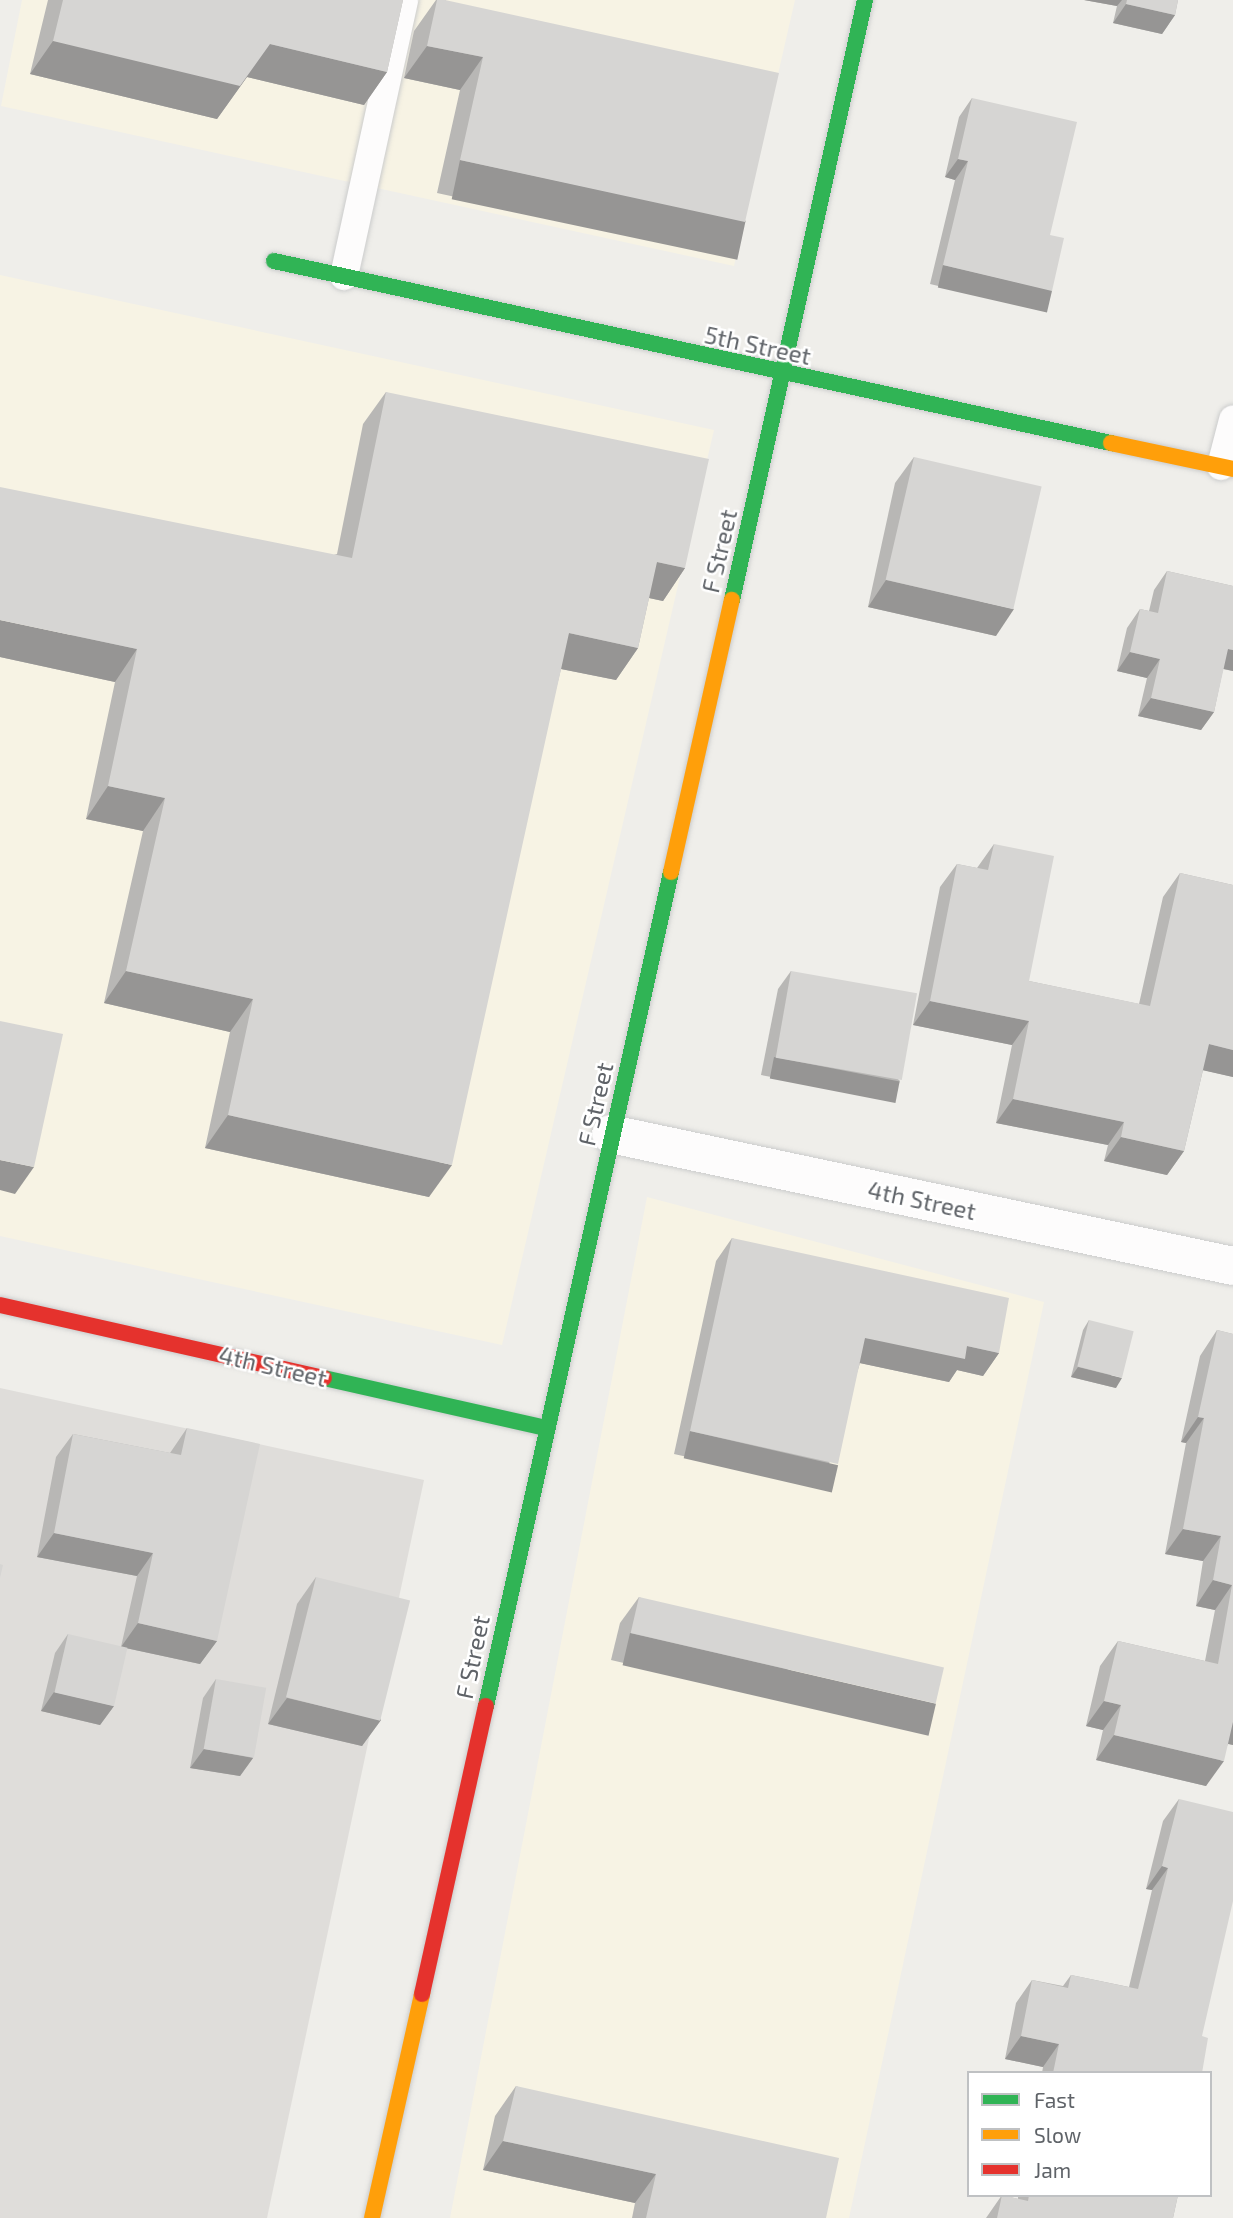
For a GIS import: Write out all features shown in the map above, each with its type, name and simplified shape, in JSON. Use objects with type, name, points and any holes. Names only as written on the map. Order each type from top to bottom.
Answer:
[{"type":"main road","name":"F Street","points":[[372,2218],[865,0]]},
{"type":"main road","name":"5th Street","points":[[274,261],[783,374],[1227,467]]},
{"type":"main road","name":"4th Street","points":[[0,1306],[546,1428]]},
{"type":"street","name":"4th Street","points":[[611,1134],[1233,1266]]},
{"type":"lane","points":[[344,276],[404,0]]},
{"type":"lane","points":[[1227,467],[1233,419]]},
{"type":"shaded area","points":[[22,0],[795,0],[734,266],[1,106]]},
{"type":"shaded area","points":[[0,275],[714,430],[502,1345],[0,1236]]},
{"type":"shaded area","points":[[647,1197],[1044,1302],[849,2218],[450,2218]]},
{"type":"shaded area","points":[[0,1388],[424,1480],[267,2218],[0,2218]]},
{"type":"building","points":[[63,0],[403,0],[387,72],[270,44],[240,86],[53,41]]},
{"type":"building","points":[[437,0],[779,73],[745,222],[460,160],[483,57],[427,46]]},
{"type":"building","points":[[1127,0],[1178,0],[1175,15],[1126,4]]},
{"type":"building","points":[[972,98],[1077,122],[1050,235],[1064,238],[1052,291],[943,265],[968,161],[958,159]]},
{"type":"building","points":[[386,392],[709,459],[685,568],[657,562],[638,648],[569,633],[452,1165],[228,1115],[253,999],[126,971],[165,798],[108,786],[137,649],[0,620],[0,487],[352,558]]},
{"type":"building","points":[[914,457],[1042,486],[1013,609],[886,580]]},
{"type":"building","points":[[1167,571],[1233,586],[1233,650],[1228,649],[1214,712],[1151,698],[1160,659],[1130,652],[1140,609],[1158,613]]},
{"type":"building","points":[[994,844],[1054,856],[1029,981],[1150,1006],[1180,873],[1233,885],[1233,1050],[1209,1044],[1184,1151],[1121,1137],[1124,1122],[1013,1099],[1029,1021],[930,1001],[957,864],[988,870]]},
{"type":"building","points":[[791,971],[917,993],[902,1080],[776,1058]]},
{"type":"building","points":[[0,1021],[63,1034],[34,1167],[0,1160]]},
{"type":"building","points":[[732,1238],[1009,1298],[999,1353],[967,1346],[965,1359],[865,1338],[838,1464],[690,1431]]},
{"type":"building","points":[[1089,1320],[1134,1331],[1122,1378],[1077,1367]]},
{"type":"building","points":[[1217,1330],[1233,1334],[1233,1722],[1224,1761],[1114,1735],[1121,1705],[1104,1701],[1118,1641],[1218,1664],[1232,1585],[1213,1580],[1221,1536],[1183,1529],[1204,1418],[1198,1417]]},
{"type":"building","points":[[187,1428],[260,1444],[217,1641],[138,1623],[153,1553],[54,1533],[73,1434],[181,1455]]},
{"type":"building","points":[[316,1577],[410,1600],[380,1721],[286,1697]]},
{"type":"building","points":[[639,1597],[944,1667],[936,1703],[631,1633]]},
{"type":"building","points":[[68,1634],[127,1648],[114,1706],[55,1692]]},
{"type":"building","points":[[216,1679],[266,1688],[254,1758],[204,1749]]},
{"type":"building","points":[[1179,1799],[1233,1812],[1233,1901],[1202,2036],[1208,2038],[1202,2071],[1053,2071],[1059,2044],[1021,2036],[1032,1980],[1068,1988],[1071,1975],[1138,1989],[1168,1868],[1162,1866]]},
{"type":"building","points":[[516,2086],[839,2158],[826,2218],[646,2218],[656,2174],[503,2141]]},
{"type":"building","points":[[1002,2197],[1028,2201],[1029,2197],[1178,2197],[1173,2218],[997,2218]]},
{"type":"traffic: fast","points":[[732,600],[865,0]]},
{"type":"traffic: fast","points":[[274,261],[1111,443]]},
{"type":"traffic: fast","points":[[486,1706],[671,872]]},
{"type":"traffic: fast","points":[[324,1378],[546,1428]]},
{"type":"traffic: slow","points":[[1111,443],[1233,469]]},
{"type":"traffic: slow","points":[[671,872],[732,600]]},
{"type":"traffic: slow","points":[[372,2218],[422,1994]]},
{"type":"traffic: jam","points":[[0,1305],[324,1378]]},
{"type":"traffic: jam","points":[[422,1994],[486,1706]]}]
